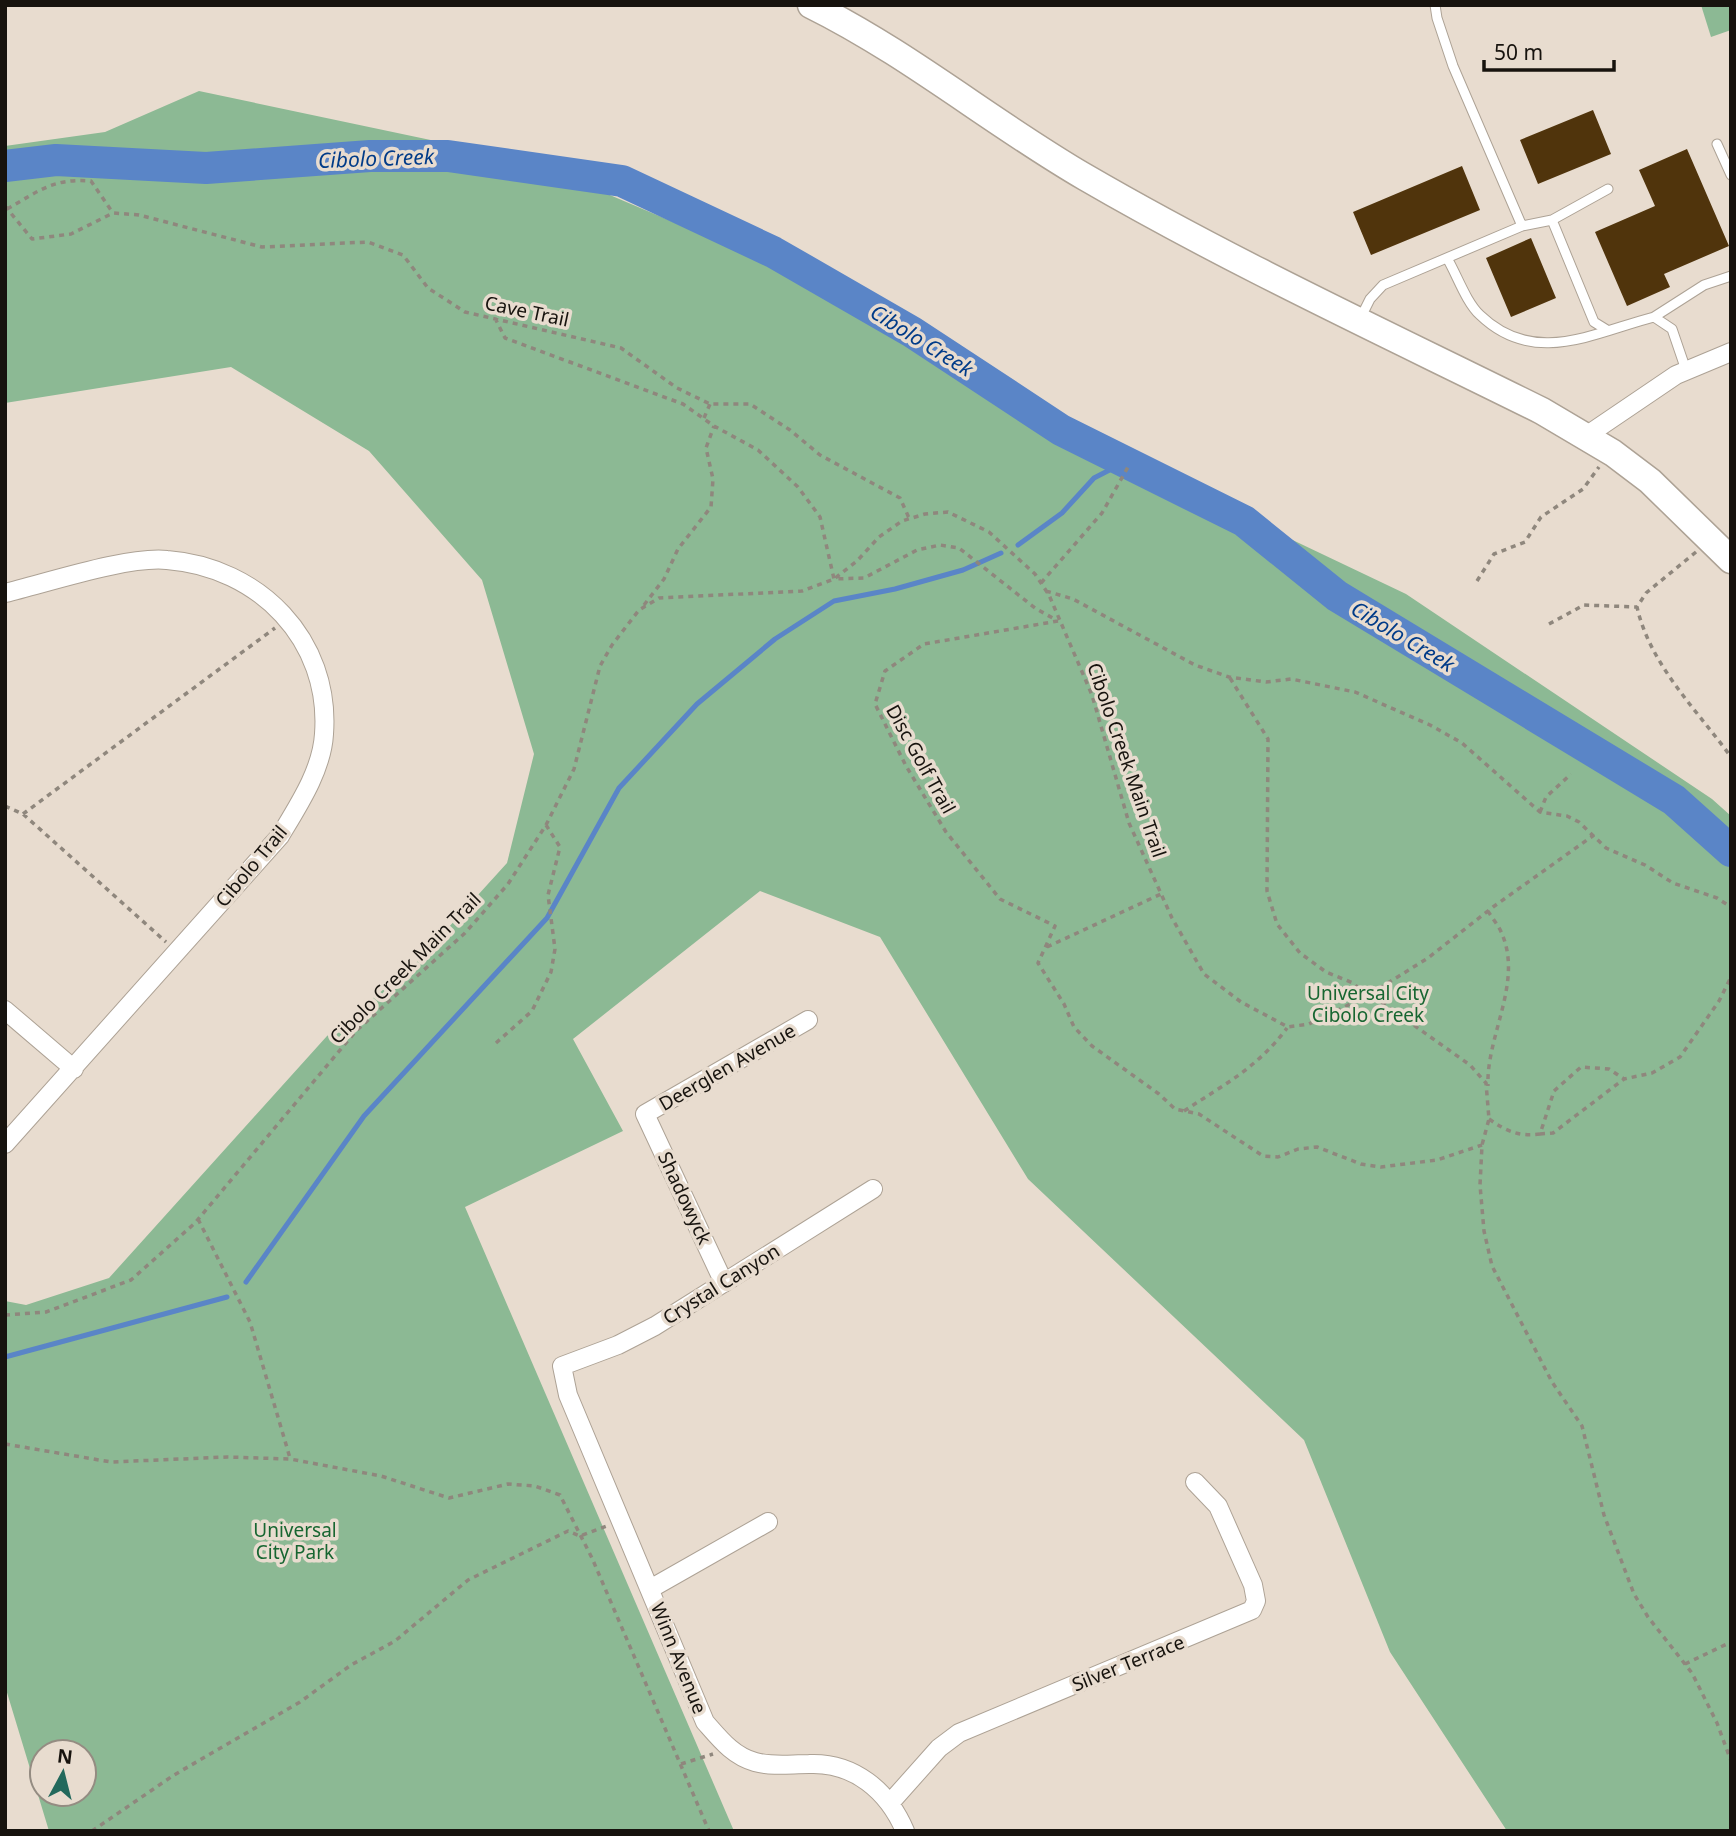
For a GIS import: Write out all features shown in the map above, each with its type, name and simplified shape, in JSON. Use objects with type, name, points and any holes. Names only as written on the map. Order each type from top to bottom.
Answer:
[{"type":"main road","points":[[811,5],[887,49],[1035,149],[1174,229],[1542,411],[1586,436],[1613,453],[1672,499],[1731,560]]},
{"type":"street","points":[[1586,436],[1686,370],[1731,352]]},
{"type":"street","name":"Cibolo Trail","points":[[5,593],[146,560],[165,559],[223,573],[259,595],[303,637],[315,661],[324,696],[324,736],[317,764],[301,802],[280,836],[5,1144]]},
{"type":"street","points":[[5,1010],[74,1069]]},
{"type":"street","name":"Deerglen Avenue","points":[[645,1114],[808,1020]]},
{"type":"street","name":"Shadowyck","points":[[645,1114],[724,1283]]},
{"type":"street","name":"Crystal Canyon","points":[[562,1366],[618,1345],[655,1326],[873,1189]]},
{"type":"street","name":"Winn Avenue","points":[[562,1366],[568,1395],[705,1722],[729,1749],[753,1762],[779,1767],[825,1764],[852,1771],[874,1786],[890,1803],[905,1831]]},
{"type":"street","name":"Silver Terrace","points":[[890,1803],[939,1748],[959,1733],[1252,1610],[1256,1601],[1253,1585],[1218,1506],[1195,1482]]},
{"type":"street","points":[[650,1589],[768,1522]]},
{"type":"lane","points":[[1435,5],[1453,66],[1522,226]]},
{"type":"lane","points":[[1717,144],[1731,175]]},
{"type":"lane","points":[[1360,321],[1370,299],[1383,285],[1522,226],[1552,220],[1608,190]]},
{"type":"lane","points":[[1552,220],[1594,322],[1607,330]]},
{"type":"lane","points":[[1447,258],[1478,314],[1510,336],[1559,344],[1578,341],[1654,317],[1704,285],[1731,276]]},
{"type":"lane","points":[[1654,317],[1672,329],[1686,370]]},
{"type":"path","points":[[91,181],[113,213],[71,234],[32,239],[6,207],[51,183],[91,181]]},
{"type":"path","name":"Cave Trail","points":[[113,213],[139,215],[262,247],[368,242],[403,255],[428,288],[465,312],[621,348],[677,388],[710,404],[750,404],[790,430],[820,455],[900,498],[910,518]]},
{"type":"path","points":[[495,318],[505,338],[683,404],[714,426],[758,450],[798,487],[820,517],[834,579],[864,578],[916,550],[940,545],[959,548],[1035,608],[1058,621]]},
{"type":"path","points":[[704,419],[710,404]]},
{"type":"path","points":[[643,607],[664,579],[678,549],[711,507],[713,479],[706,448],[714,426]]},
{"type":"path","points":[[1477,580],[1494,554],[1525,542],[1541,517],[1583,489],[1613,453]]},
{"type":"path","points":[[1041,583],[1102,513],[1128,467]]},
{"type":"path","name":"Cibolo Creek Main Trail","points":[[5,1315],[46,1312],[131,1280],[198,1219],[356,1031],[465,933],[508,884],[546,825],[574,769],[600,666],[612,645],[643,607],[659,598],[684,595],[802,591],[834,579],[857,561],[879,537],[910,518],[948,512],[975,525],[1006,545],[1041,583],[1092,695],[1129,822],[1161,894],[1204,974],[1241,1002],[1288,1027]]},
{"type":"path","points":[[1710,539],[1646,593],[1637,607],[1642,629],[1678,690],[1731,757]]},
{"type":"path","points":[[1046,591],[1073,599],[1195,665],[1229,677],[1266,682],[1301,681],[1356,692],[1462,743],[1540,812],[1567,816],[1594,835],[1606,848],[1645,865],[1673,883],[1717,898],[1731,907]]},
{"type":"path","points":[[1549,624],[1584,606],[1637,607]]},
{"type":"path","points":[[23,814],[287,619]]},
{"type":"path","name":"Disc Golf Trail","points":[[1058,621],[924,644],[884,671],[875,704],[906,766],[946,832],[1000,900],[1055,926],[1038,962],[1064,1004],[1074,1027],[1092,1046],[1142,1081],[1175,1109],[1199,1114],[1263,1156],[1278,1157],[1298,1149],[1317,1147],[1361,1164],[1381,1167],[1437,1160],[1482,1145]]},
{"type":"path","points":[[1229,677],[1268,739],[1267,891],[1277,924],[1300,953],[1326,972],[1353,983],[1367,996],[1381,1002],[1470,1065],[1488,1088]]},
{"type":"path","points":[[1540,812],[1546,797],[1571,774]]},
{"type":"path","points":[[5,806],[23,814],[177,953]]},
{"type":"path","points":[[496,1043],[532,1011],[544,990],[555,949],[547,906],[560,847],[546,825]]},
{"type":"path","points":[[1184,1111],[1248,1070],[1288,1027],[1309,1024],[1367,996],[1428,958],[1594,835]]},
{"type":"path","points":[[1047,947],[1161,894]]},
{"type":"path","points":[[1488,911],[1502,934],[1509,974],[1487,1068],[1489,1119],[1482,1145],[1480,1185],[1484,1231],[1492,1266],[1552,1382],[1582,1426],[1604,1515],[1634,1594],[1648,1617],[1685,1664],[1717,1723],[1731,1761]]},
{"type":"path","points":[[1489,1119],[1508,1132],[1526,1136],[1553,1133],[1624,1079],[1652,1073],[1680,1058],[1719,1001],[1731,977]]},
{"type":"path","points":[[1540,1135],[1554,1091],[1581,1067],[1609,1069],[1624,1079]]},
{"type":"path","points":[[198,1219],[250,1322],[290,1459]]},
{"type":"path","points":[[5,1444],[111,1462],[227,1457],[290,1459],[381,1476],[449,1497],[508,1484],[535,1486],[560,1495],[709,1831]]},
{"type":"path","points":[[92,1831],[174,1775],[257,1728],[351,1665],[395,1641],[468,1580],[551,1536],[568,1531],[580,1536],[621,1520]]},
{"type":"path","points":[[1685,1664],[1731,1642]]},
{"type":"path","points":[[680,1764],[729,1749]]},
{"type":"green space","points":[[1701,5],[1731,5],[1731,30],[1711,37]]},
{"type":"green space","name":"Universal City Cibolo Creek","points":[[199,91],[530,161],[934,333],[1127,461],[1406,594],[1712,799],[1731,816],[1731,1831],[1507,1831],[1390,1652],[1304,1440],[1028,1179],[880,937],[760,891],[573,1039],[623,1131],[465,1207],[734,1831],[49,1831],[42,1808],[98,1808],[98,1738],[28,1738],[28,1762],[5,1686],[5,1301],[26,1305],[109,1278],[327,1036],[418,961],[507,863],[534,754],[482,580],[369,451],[231,367],[5,403],[5,146],[105,132]]},
{"type":"building","points":[[1593,110],[1611,154],[1538,184],[1520,140]]},
{"type":"building","points":[[1687,149],[1729,246],[1664,274],[1670,287],[1627,306],[1595,232],[1655,206],[1639,170]]},
{"type":"building","points":[[1462,166],[1480,210],[1371,255],[1353,212]]},
{"type":"building","points":[[1531,238],[1556,298],[1511,317],[1486,258]]},
{"type":"waterway","name":"Cibolo Creek","points":[[5,166],[56,160],[206,168],[370,156],[448,156],[622,181],[773,252],[912,332],[1061,430],[1244,521],[1337,596],[1674,800],[1731,851]]},
{"type":"waterway","points":[[1018,545],[1062,513],[1094,478],[1127,461]]},
{"type":"waterway","points":[[246,1282],[364,1116],[547,918],[619,788],[697,704],[775,639],[834,601],[895,589],[963,570],[1001,553]]},
{"type":"waterway","points":[[5,1357],[227,1297]]},
{"type":"park label","name":"Universal City Park","points":[[295,1541]]}]
